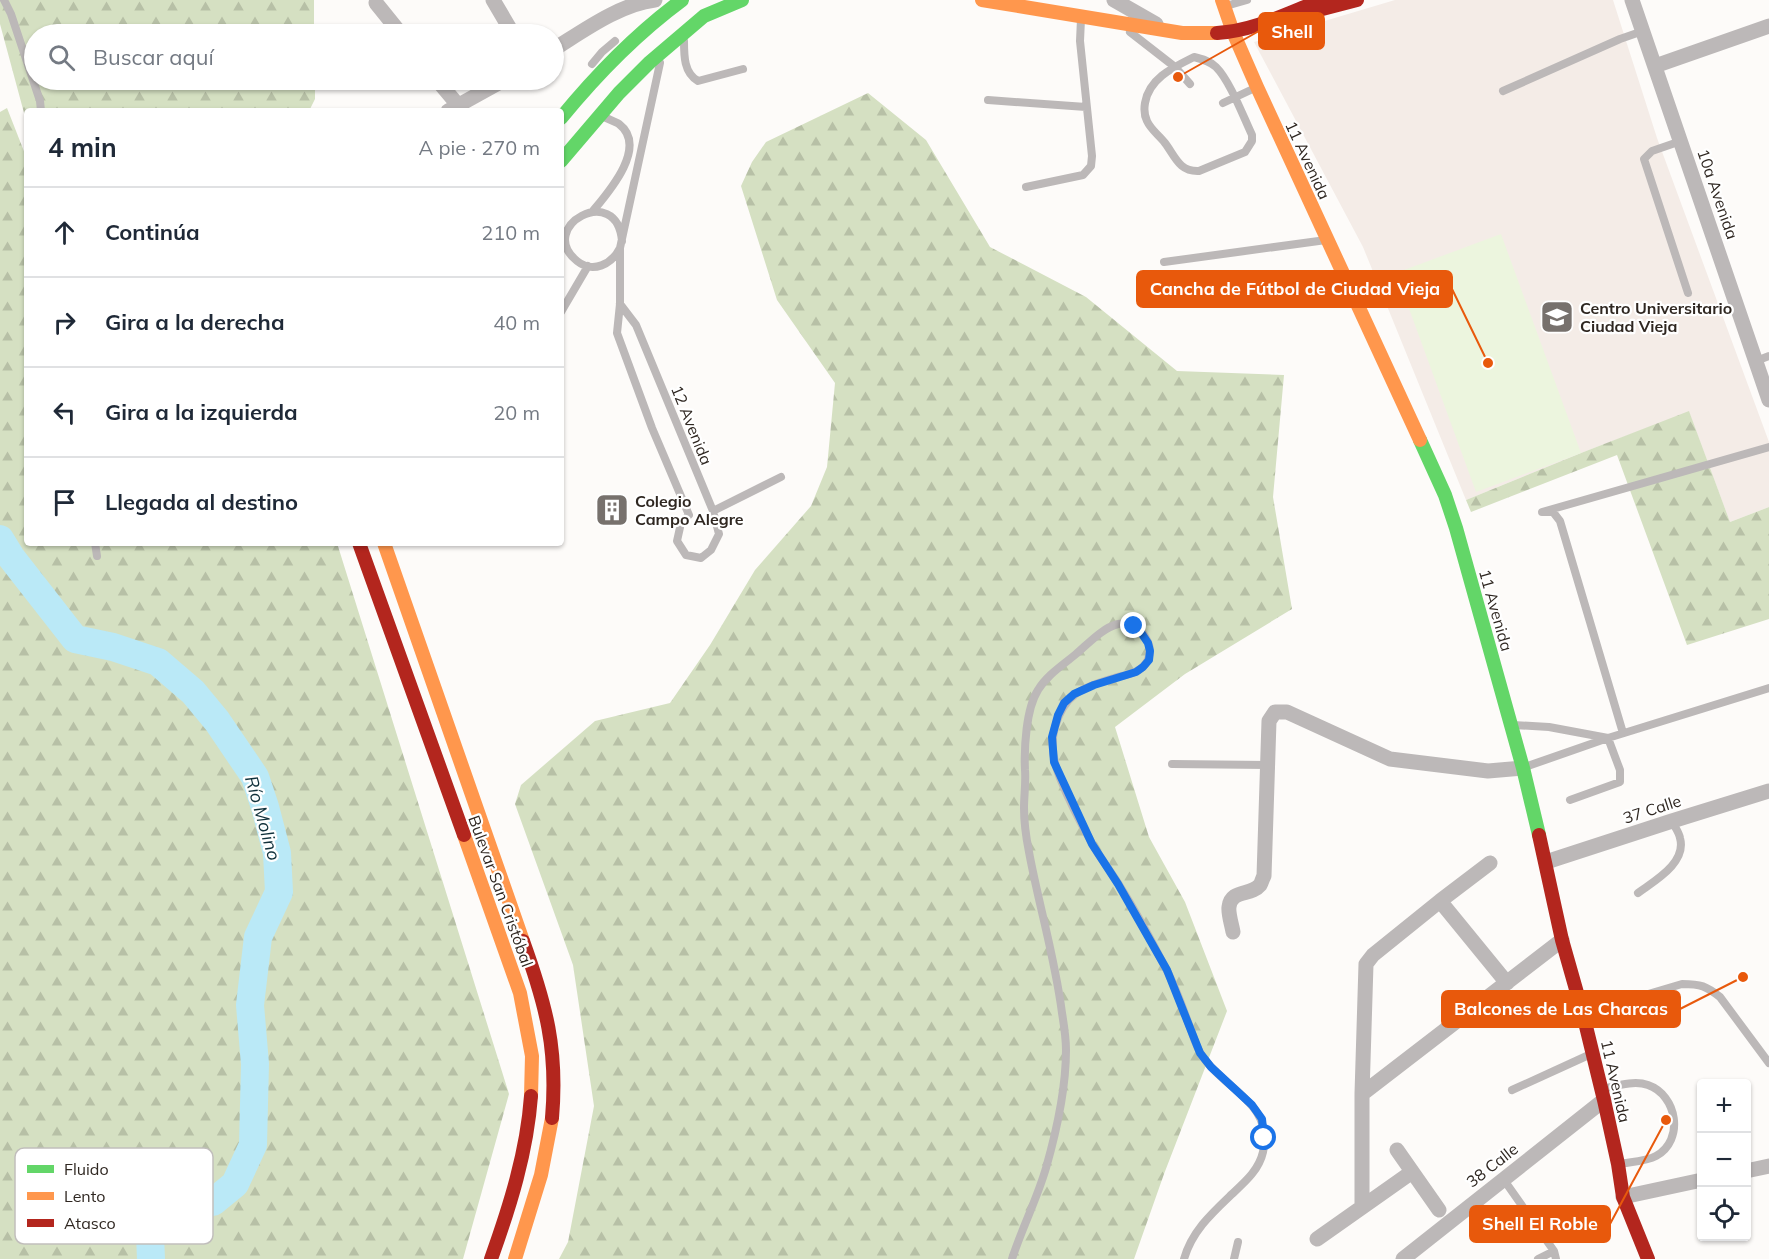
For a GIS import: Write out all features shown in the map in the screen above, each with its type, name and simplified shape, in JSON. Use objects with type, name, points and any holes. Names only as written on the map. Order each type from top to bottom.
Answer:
[{"type":"main road","points":[[564,114],[632,41],[653,21],[682,0]]},
{"type":"main road","points":[[564,158],[619,93],[650,62],[704,16],[742,0]]},
{"type":"main road","points":[[982,0],[1124,24],[1201,34],[1233,32],[1357,0]]},
{"type":"main road","points":[[1261,24],[1301,4],[1322,0]]},
{"type":"main road","name":"11 Avenida","points":[[1223,3],[1257,87],[1445,495],[1523,768],[1562,940],[1593,1054],[1618,1164],[1623,1197],[1648,1259]]},
{"type":"main road","name":"Bulevar San Cristóbal","points":[[360,546],[520,993],[528,1032],[532,1058],[527,1131],[508,1207],[491,1259]]},
{"type":"main road","name":"Bulevar San Cristóbal","points":[[385,546],[535,974],[550,1029],[553,1056],[553,1100],[549,1143],[515,1259]]},
{"type":"street","points":[[493,0],[507,24]]},
{"type":"street","points":[[1114,0],[1164,29]]},
{"type":"street","name":"10a Avenida","points":[[1632,0],[1681,141],[1762,359],[1769,400]]},
{"type":"street","points":[[376,3],[393,24]]},
{"type":"street","points":[[564,43],[631,6],[644,4]]},
{"type":"street","points":[[1654,66],[1769,26]]},
{"type":"street","points":[[443,90],[453,108],[486,90]]},
{"type":"street","points":[[1233,932],[1229,908],[1233,898],[1251,891],[1259,885],[1264,876],[1269,721],[1275,712],[1287,712],[1390,759],[1488,771],[1523,768]]},
{"type":"street","name":"37 Calle","points":[[1546,862],[1769,791]]},
{"type":"street","points":[[1362,1206],[1362,1094],[1366,964],[1373,955],[1490,863]]},
{"type":"street","points":[[1440,901],[1507,983]]},
{"type":"street","points":[[1362,1094],[1562,940]]},
{"type":"street","name":"38 Calle","points":[[1403,1259],[1504,1180],[1602,1094]]},
{"type":"street","points":[[1397,1150],[1439,1210]]},
{"type":"street","points":[[1751,1170],[1769,1166]]},
{"type":"street","points":[[1317,1239],[1412,1172]]},
{"type":"street","points":[[1623,1197],[1697,1181]]},
{"type":"lane","points":[[4,0],[24,53]]},
{"type":"lane","points":[[644,4],[661,0]]},
{"type":"lane","points":[[1223,3],[1247,0]]},
{"type":"lane","points":[[1026,187],[1083,176],[1091,166],[1092,156],[1080,41],[1081,17]]},
{"type":"lane","points":[[1124,24],[1130,33],[1175,67],[1190,84]]},
{"type":"lane","points":[[1503,92],[1620,39],[1643,31]]},
{"type":"lane","points":[[589,68],[602,52],[625,32]]},
{"type":"lane","points":[[684,34],[684,57],[688,71],[698,81],[743,69]]},
{"type":"lane","name":"12 Avenida","points":[[620,304],[636,325],[713,511],[720,534],[711,550],[701,558],[686,555],[677,541],[681,524],[689,515],[652,428],[617,333],[621,244],[663,52]]},
{"type":"lane","points":[[1194,57],[1211,63],[1217,68],[1235,98],[1252,135],[1252,141],[1245,152],[1198,171],[1184,168],[1176,161],[1166,144],[1151,128],[1144,111],[1149,90],[1157,80],[1167,70],[1194,57]]},
{"type":"lane","points":[[1224,103],[1257,87]]},
{"type":"lane","points":[[36,90],[41,108]]},
{"type":"lane","points":[[988,100],[1086,107]]},
{"type":"lane","points":[[592,212],[622,172],[629,152],[628,135],[619,124],[600,116]]},
{"type":"lane","points":[[1681,141],[1652,151],[1644,159],[1688,293]]},
{"type":"lane","points":[[592,212],[607,215],[613,219],[621,233],[621,244],[611,261],[596,267],[581,264],[574,259],[565,244],[572,223],[584,213],[592,212]]},
{"type":"lane","points":[[1164,262],[1327,240]]},
{"type":"lane","points":[[564,307],[588,266]]},
{"type":"lane","points":[[1623,733],[1560,521],[1553,512],[1542,512],[1769,447]]},
{"type":"lane","points":[[713,511],[781,477]]},
{"type":"lane","points":[[95,546],[97,556]]},
{"type":"lane","points":[[1012,1259],[1046,1170],[1060,1107],[1066,1051],[1061,1000],[1053,956],[1026,833],[1024,757],[1030,712],[1038,689],[1052,674],[1101,633],[1116,624],[1134,626],[1144,636],[1150,651],[1149,660],[1136,672],[1094,685],[1074,694],[1064,703],[1052,737],[1054,762],[1092,844],[1118,884],[1167,970],[1200,1053],[1211,1067],[1252,1105],[1262,1119],[1263,1153],[1259,1163],[1251,1175],[1208,1218],[1195,1235],[1184,1259]]},
{"type":"lane","points":[[1523,768],[1623,733],[1769,688]]},
{"type":"lane","points":[[1511,725],[1550,727],[1608,738]]},
{"type":"lane","points":[[1570,800],[1620,782],[1620,770],[1608,738]]},
{"type":"lane","points":[[1172,764],[1267,765]]},
{"type":"lane","points":[[1638,893],[1666,872],[1676,860],[1681,848],[1680,838],[1671,821]]},
{"type":"lane","points":[[1582,1014],[1682,984],[1699,984],[1710,989],[1720,998],[1769,1063]]},
{"type":"lane","points":[[1512,1090],[1593,1054]]},
{"type":"lane","points":[[1602,1094],[1625,1084],[1647,1084],[1667,1098],[1674,1114],[1675,1130],[1665,1149],[1655,1157],[1618,1164]]},
{"type":"lane","points":[[1504,1180],[1555,1255],[1538,1259]]},
{"type":"lane","points":[[1234,1259],[1238,1242]]},
{"type":"shaded area","points":[[1395,0],[1613,0],[1657,138],[1769,442],[1769,507],[1730,522],[1689,412],[1466,500],[1363,247],[1254,42]]},
{"type":"green space","points":[[0,0],[314,0],[314,24],[24,24],[24,90],[315,90],[315,99],[310,108],[24,108],[24,113],[0,24]]},
{"type":"green space","points":[[868,93],[926,140],[990,247],[1086,297],[1177,371],[1284,375],[1273,497],[1292,609],[1185,674],[1115,727],[1149,837],[1185,902],[1227,1011],[1134,1259],[559,1259],[568,1242],[594,1106],[573,965],[515,804],[521,785],[595,721],[670,703],[710,645],[755,570],[811,506],[827,467],[835,383],[777,300],[741,186],[752,162],[766,142]]},
{"type":"green space","points":[[7,108],[24,151],[24,546],[338,546],[509,1094],[463,1259],[0,1259],[0,112]]},
{"type":"green space","points":[[1501,234],[1581,453],[1476,492],[1396,273]]},
{"type":"green space","points":[[1689,411],[1730,522],[1769,507],[1769,619],[1687,645],[1617,455],[1471,512],[1466,500]]},
{"type":"waterway","name":"Río Molino","points":[[0,539],[11,557],[75,639],[113,647],[158,662],[193,692],[217,721],[255,777],[265,807],[277,853],[279,892],[258,937],[250,1005],[255,1064],[253,1145],[235,1184],[213,1202]]},
{"type":"waterway","name":"Río Molino","points":[[150,1244],[151,1259]]},
{"type":"traffic: fast","points":[[564,115],[618,55],[682,0]]},
{"type":"traffic: fast","points":[[564,157],[619,93],[650,62],[704,16],[742,0]]},
{"type":"traffic: fast","points":[[1420,440],[1445,495],[1456,528],[1523,768],[1539,835]]},
{"type":"traffic: slow","points":[[982,0],[1182,33],[1217,33]]},
{"type":"traffic: slow","points":[[1222,0],[1257,87],[1420,440]]},
{"type":"traffic: slow","points":[[385,546],[523,941]]},
{"type":"traffic: slow","points":[[464,835],[520,993],[532,1056],[531,1096]]},
{"type":"traffic: slow","points":[[515,1259],[541,1175],[552,1118]]},
{"type":"traffic: jam","points":[[1217,33],[1258,25],[1322,0]]},
{"type":"traffic: jam","points":[[1307,13],[1357,0]]},
{"type":"traffic: jam","points":[[360,546],[464,835]]},
{"type":"traffic: jam","points":[[1539,835],[1562,940],[1604,1100],[1623,1197],[1648,1259]]},
{"type":"traffic: jam","points":[[523,941],[544,1007],[552,1049],[552,1118]]},
{"type":"traffic: jam","points":[[491,1259],[517,1179],[526,1138],[531,1096]]},
{"type":"place","name":"Shell","points":[[1178,77]]},
{"type":"place","name":"Centro Universitario Ciudad Vieja","points":[[1557,317]]},
{"type":"place","name":"Cancha de Fútbol de Ciudad Vieja","points":[[1488,363]]},
{"type":"place","name":"Colegio Campo Alegre","points":[[612,510]]},
{"type":"place","name":"Balcones de Las Charcas","points":[[1743,977]]},
{"type":"place","name":"Shell El Roble","points":[[1666,1120]]},
{"type":"route","points":[[1134,626],[1148,643],[1149,660],[1136,672],[1094,685],[1074,694],[1064,703],[1052,737],[1054,762],[1063,786],[1092,844],[1118,884],[1167,970],[1200,1053],[1211,1067],[1252,1105],[1262,1119],[1264,1138]]}]
